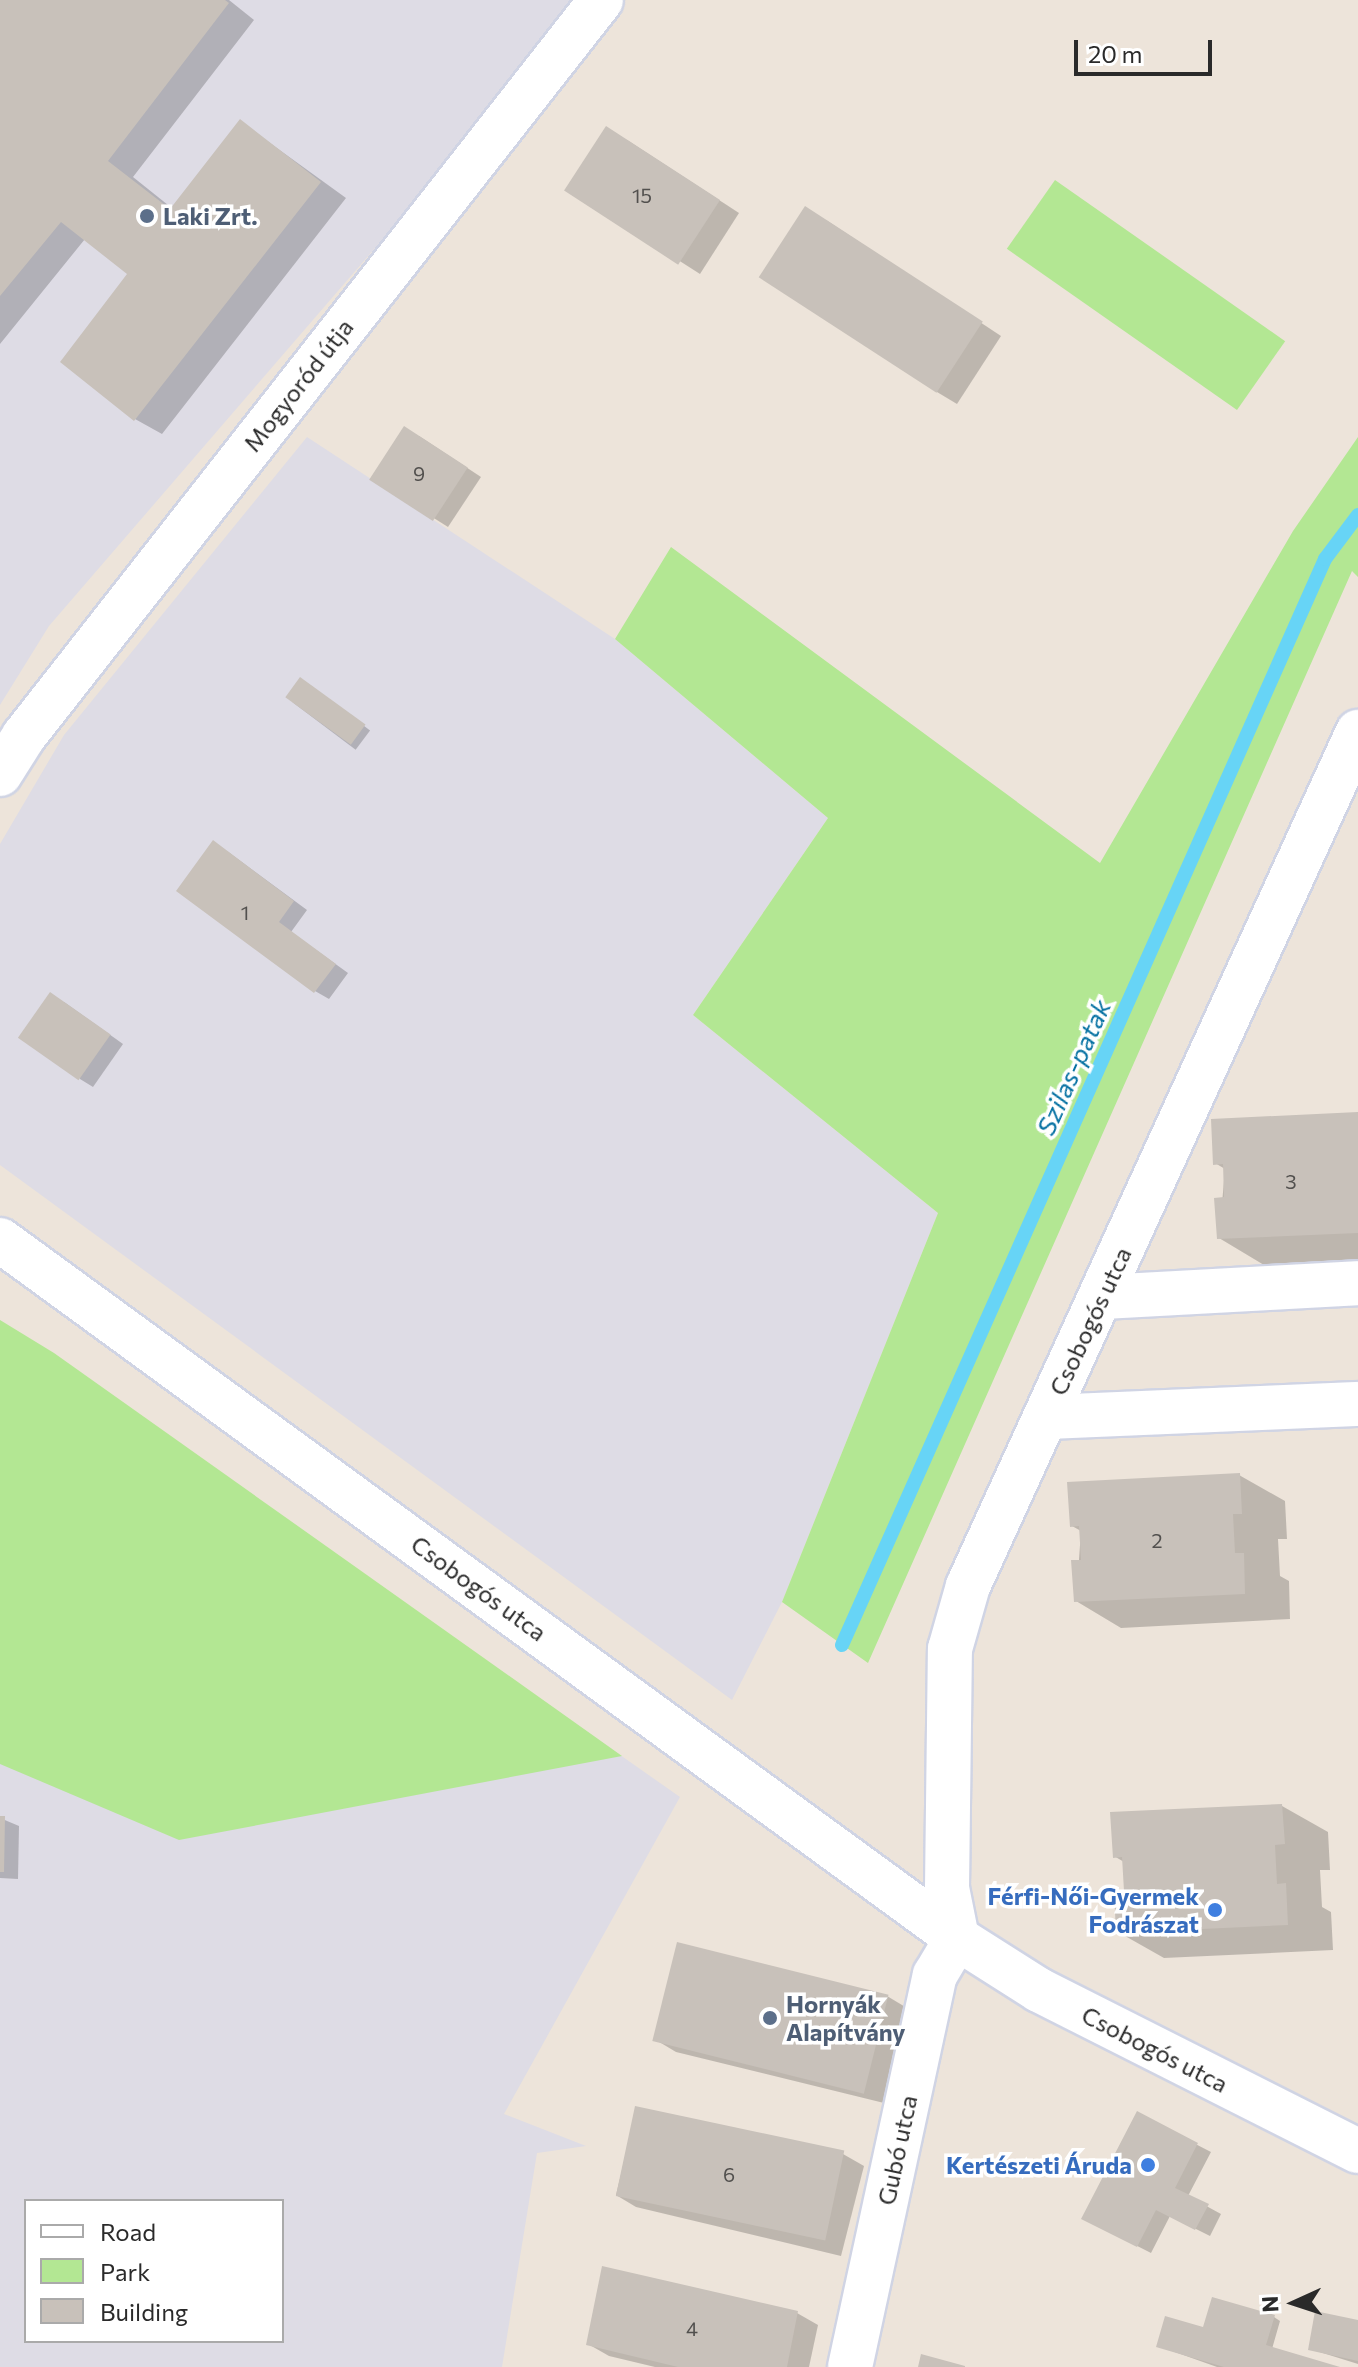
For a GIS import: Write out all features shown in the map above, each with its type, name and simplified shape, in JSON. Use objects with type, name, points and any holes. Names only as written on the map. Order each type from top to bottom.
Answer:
[{"type":"street","name":"Mogyoród útja","points":[[0,774],[61,688],[601,0]]},
{"type":"street","name":"Csobogós utca","points":[[957,1938],[947,1888],[950,1649],[968,1586],[1358,732]]},
{"type":"street","name":"Csobogós utca","points":[[0,1240],[957,1938],[1039,1990],[1358,2151]]},
{"type":"street","points":[[1102,1297],[1358,1283]]},
{"type":"street","points":[[1046,1417],[1358,1404]]},
{"type":"street","name":"Gubó utca","points":[[850,2367],[935,1975],[957,1938]]},
{"type":"shaded area","points":[[0,0],[589,0],[49,626],[0,705]]},
{"type":"shaded area","points":[[307,437],[615,639],[828,818],[693,1015],[938,1213],[782,1602],[732,1700],[0,1165],[0,844],[64,735]]},
{"type":"shaded area","points":[[0,1320],[680,1797],[504,2114],[586,2146],[537,2153],[502,2367],[0,2367]]},
{"type":"green space","points":[[1055,180],[1285,341],[1237,410],[1007,249]]},
{"type":"green space","points":[[1358,437],[1358,577],[1352,571],[868,1663],[782,1602],[938,1213],[693,1015],[828,818],[615,639],[671,547],[1100,863],[1293,531]]},
{"type":"green space","points":[[0,1320],[54,1353],[622,1756],[179,1840],[0,1764]]},
{"type":"building","name":"Laki Zrt.","points":[[0,0],[225,0],[229,3],[108,161],[170,209],[240,119],[321,182],[134,421],[60,362],[127,274],[61,222],[0,296]]},
{"type":"building","points":[[606,126],[720,200],[678,265],[564,191]]},
{"type":"building","points":[[805,206],[983,321],[937,393],[759,277]]},
{"type":"building","points":[[404,426],[468,467],[433,521],[369,480]]},
{"type":"building","points":[[300,677],[366,725],[351,745],[285,697]]},
{"type":"building","points":[[213,840],[294,901],[279,922],[336,964],[314,993],[176,891]]},
{"type":"building","points":[[50,992],[111,1034],[78,1080],[18,1038]]},
{"type":"building","points":[[1358,1112],[1358,1233],[1217,1239],[1214,1198],[1224,1197],[1223,1164],[1213,1165],[1211,1119]]},
{"type":"building","points":[[1240,1473],[1242,1514],[1233,1514],[1235,1553],[1244,1553],[1245,1594],[1074,1602],[1071,1560],[1081,1560],[1079,1526],[1070,1527],[1067,1482]]},
{"type":"building","points":[[1282,1804],[1285,1844],[1275,1845],[1277,1884],[1286,1883],[1288,1925],[1116,1933],[1114,1891],[1124,1891],[1122,1857],[1113,1858],[1110,1812]]},
{"type":"building","points":[[0,1816],[5,1816],[4,1872],[0,1872]]},
{"type":"building","name":"Hornyák Alapítvány","points":[[677,1942],[889,1995],[864,2094],[652,2041]]},
{"type":"building","points":[[635,2106],[844,2150],[825,2240],[616,2196]]},
{"type":"building","name":"Kertészeti Áruda","points":[[1137,2111],[1198,2143],[1175,2188],[1209,2204],[1195,2230],[1156,2210],[1137,2247],[1081,2219]]},
{"type":"building","points":[[602,2266],[798,2311],[787,2367],[678,2367],[586,2345]]},
{"type":"building","points":[[1212,2297],[1275,2315],[1266,2345],[1340,2367],[1224,2367],[1156,2347],[1165,2316],[1203,2327]]},
{"type":"building","points":[[1315,2311],[1358,2320],[1358,2361],[1308,2350]]},
{"type":"building","points":[[921,2354],[965,2366],[965,2367],[918,2367]]},
{"type":"waterway","name":"Szilas-patak","points":[[842,1645],[1325,559],[1358,515]]},
{"type":"place","name":"Laki Zrt.","points":[[147,216]]},
{"type":"place","name":"Férfi-Női-Gyermek Fodrászat","points":[[1215,1910]]},
{"type":"place","name":"Hornyák Alapítvány","points":[[770,2018]]},
{"type":"place","name":"Kertészeti Áruda","points":[[1148,2165]]}]
